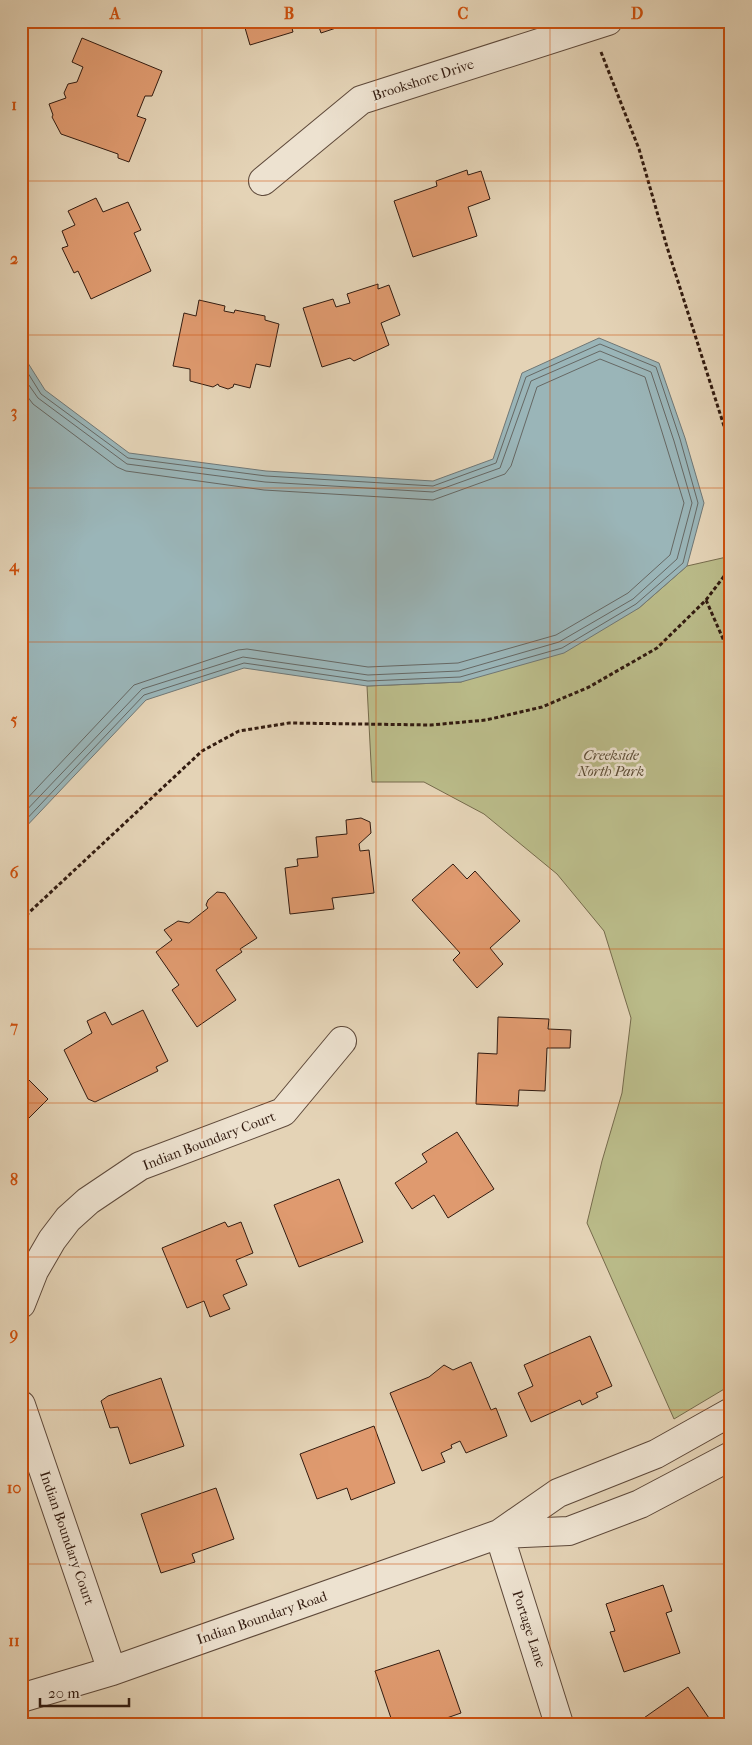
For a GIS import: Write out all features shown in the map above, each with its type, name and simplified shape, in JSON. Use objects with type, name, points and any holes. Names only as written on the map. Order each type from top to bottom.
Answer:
[{"type":"street","name":"Brookshore Drive","points":[[263,181],[361,100],[599,24]]},
{"type":"street","name":"Indian Boundary Court","points":[[21,1304],[34,1271],[52,1240],[68,1219],[88,1201],[140,1166],[283,1112],[342,1041]]},
{"type":"street","name":"Indian Boundary Court","points":[[21,1405],[112,1670]]},
{"type":"street","name":"Indian Boundary Road","points":[[22,1700],[499,1534],[558,1493],[656,1454],[731,1412]]},
{"type":"street","name":"Indian Boundary Road","points":[[499,1534],[569,1531],[640,1504],[731,1456]]},
{"type":"street","name":"Portage Lane","points":[[499,1534],[559,1724]]},
{"type":"path","points":[[599,24],[731,448]]},
{"type":"path","points":[[21,920],[202,751],[239,731],[289,723],[432,725],[486,720],[542,707],[589,687],[657,648],[706,600],[731,567]]},
{"type":"path","points":[[706,600],[731,657]]},
{"type":"green space","name":"Creekside North Park","points":[[731,556],[731,1385],[674,1419],[587,1223],[602,1161],[622,1093],[631,1018],[604,931],[557,874],[484,814],[424,782],[372,782],[367,686],[461,682],[639,608],[687,566]]},
{"type":"water","points":[[599,338],[659,363],[685,438],[704,503],[687,566],[639,608],[564,653],[461,682],[367,686],[244,668],[146,700],[21,832],[21,352],[45,390],[129,453],[266,471],[433,481],[493,459],[522,373]]},
{"type":"building","points":[[243,21],[290,21],[293,32],[250,45]]},
{"type":"building","points":[[317,21],[357,21],[321,33]]},
{"type":"building","points":[[82,38],[162,71],[152,96],[145,96],[137,116],[146,119],[129,162],[118,158],[118,154],[61,134],[52,117],[49,104],[66,98],[64,93],[68,84],[77,82],[83,67],[72,62]]},
{"type":"building","points":[[467,170],[468,175],[481,171],[490,199],[468,207],[477,236],[413,257],[394,201],[437,186],[436,181]]},
{"type":"building","points":[[96,198],[103,212],[128,202],[141,230],[134,233],[151,271],[91,299],[78,271],[74,273],[62,248],[68,246],[62,231],[75,225],[68,211]]},
{"type":"building","points":[[378,284],[378,289],[389,285],[400,315],[381,323],[389,345],[354,361],[350,358],[322,367],[303,308],[333,299],[336,307],[350,303],[347,294]]},
{"type":"building","points":[[199,300],[225,306],[224,311],[234,313],[235,310],[265,316],[265,320],[279,324],[270,367],[256,364],[250,388],[234,384],[233,387],[228,389],[218,384],[213,387],[190,381],[190,369],[173,366],[184,313],[196,316]]},
{"type":"building","points":[[361,818],[370,822],[371,833],[359,844],[360,851],[369,850],[374,893],[332,898],[334,909],[290,914],[285,868],[298,866],[297,859],[318,857],[316,837],[347,834],[346,820]]},
{"type":"building","points":[[453,864],[467,879],[475,871],[520,921],[490,948],[503,964],[477,988],[453,960],[460,953],[412,900]]},
{"type":"building","points":[[217,892],[225,893],[257,938],[240,949],[242,952],[216,970],[236,1000],[197,1027],[172,990],[179,985],[156,952],[172,940],[164,930],[178,921],[189,923],[208,908],[206,905],[208,900]]},
{"type":"building","points":[[143,1010],[168,1061],[156,1067],[158,1071],[95,1102],[88,1099],[64,1050],[92,1033],[87,1021],[105,1012],[112,1025]]},
{"type":"building","points":[[498,1017],[549,1019],[548,1029],[571,1030],[570,1048],[547,1048],[545,1091],[519,1090],[518,1106],[476,1104],[478,1053],[497,1054]]},
{"type":"building","points":[[25,1076],[48,1099],[21,1126],[21,1079]]},
{"type":"building","points":[[457,1132],[494,1189],[448,1218],[434,1195],[412,1209],[395,1183],[427,1162],[422,1154]]},
{"type":"building","points":[[339,1179],[363,1242],[299,1267],[274,1205]]},
{"type":"building","points":[[225,1222],[228,1227],[241,1222],[253,1253],[236,1260],[247,1285],[223,1295],[230,1309],[210,1317],[204,1301],[187,1308],[162,1248]]},
{"type":"building","points":[[590,1336],[612,1386],[596,1393],[598,1397],[582,1405],[580,1400],[531,1422],[518,1393],[533,1386],[524,1365]]},
{"type":"building","points":[[471,1362],[491,1410],[496,1408],[507,1436],[466,1453],[460,1441],[451,1445],[452,1448],[441,1453],[445,1462],[422,1471],[390,1393],[429,1377],[444,1365],[453,1370]]},
{"type":"building","points":[[161,1378],[184,1446],[130,1464],[118,1427],[110,1428],[101,1401],[108,1396]]},
{"type":"building","points":[[374,1426],[395,1483],[351,1500],[347,1488],[317,1499],[300,1454]]},
{"type":"building","points":[[216,1488],[234,1539],[192,1554],[195,1562],[161,1573],[141,1514]]},
{"type":"building","points":[[663,1585],[672,1611],[666,1613],[680,1653],[624,1672],[610,1632],[615,1631],[606,1604]]},
{"type":"building","points":[[439,1650],[461,1713],[441,1720],[443,1724],[393,1724],[375,1671]]},
{"type":"building","points":[[688,1687],[713,1724],[643,1724],[641,1720]]}]
